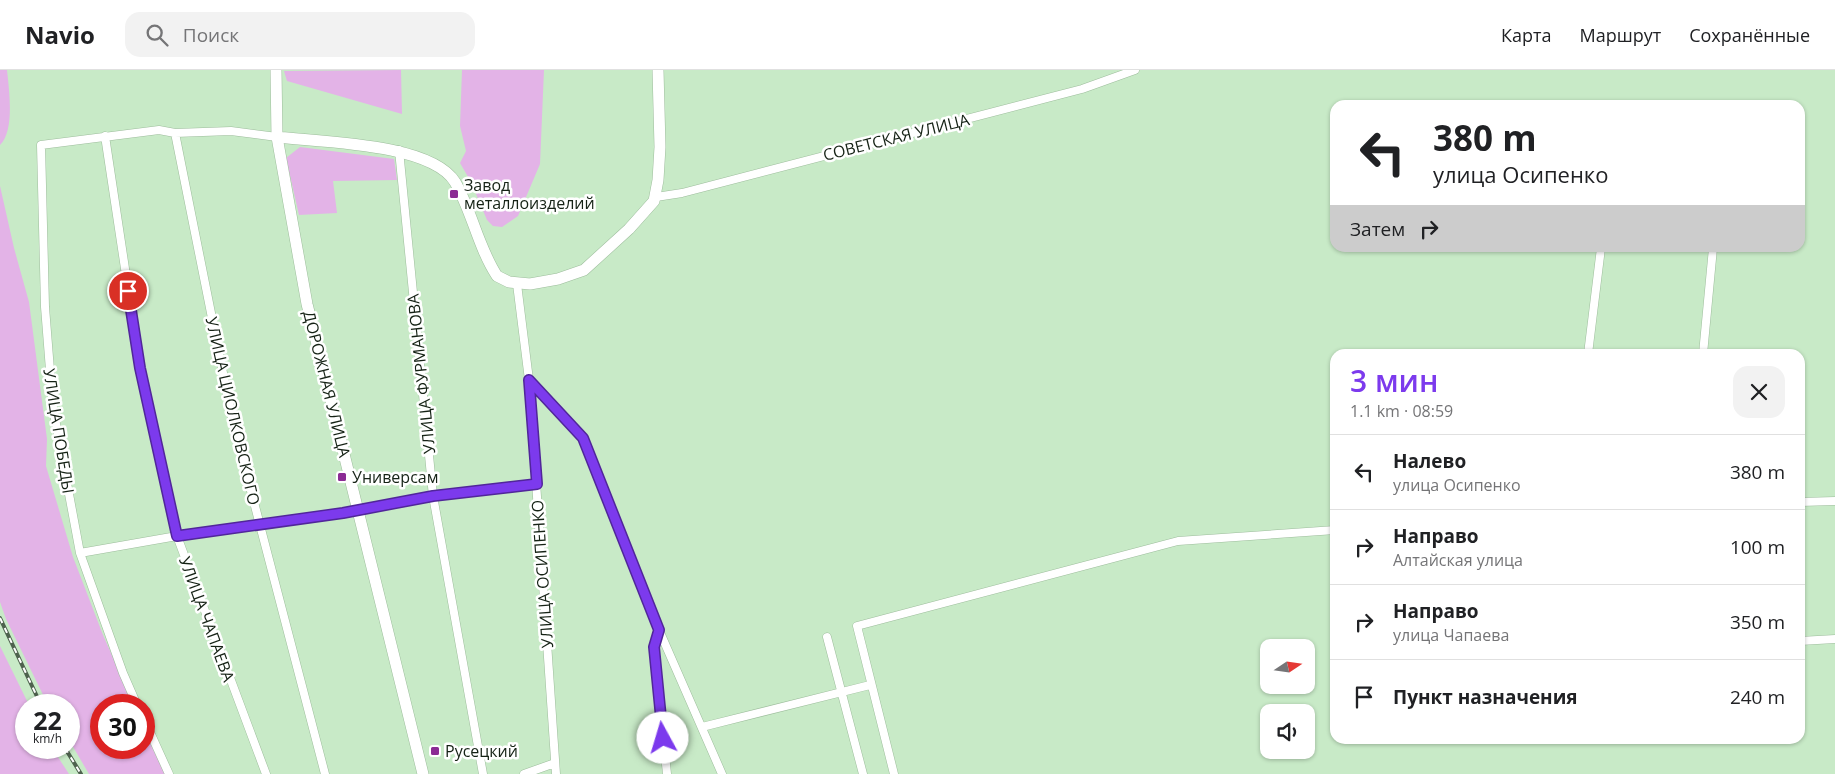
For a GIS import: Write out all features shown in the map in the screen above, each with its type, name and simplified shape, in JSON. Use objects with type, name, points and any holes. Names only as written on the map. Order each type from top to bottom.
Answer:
[{"type":"main road","name":"ДОРОЖНАЯ УЛИЦА","points":[[276,70],[277,137],[307,304],[423,774]]},
{"type":"main road","points":[[277,137],[399,150],[427,160],[450,175],[493,269],[504,280],[517,284],[558,279],[584,270],[629,229],[656,197],[660,147],[658,70]]},
{"type":"street","name":"СОВЕТСКАЯ УЛИЦА","points":[[656,197],[691,190],[1082,90],[1135,70]]},
{"type":"street","points":[[105,136],[159,130],[175,133],[231,131],[277,137]]},
{"type":"street","name":"УЛИЦА ЦИОЛКОВСКОГО","points":[[175,133],[230,409],[325,774]]},
{"type":"street","name":"УЛИЦА ПОБЕДЫ","points":[[105,136],[42,145],[41,211],[48,363],[53,408],[80,553],[123,672],[133,694]]},
{"type":"street","name":"УЛИЦА ЧАПАЕВА","points":[[105,136],[140,368],[177,536],[266,774]]},
{"type":"street","name":"УЛИЦА ФУРМАНОВА","points":[[399,150],[433,496],[483,774]]},
{"type":"street","points":[[1589,349],[1601,252]]},
{"type":"street","points":[[1703,349],[1713,252]]},
{"type":"street","name":"УЛИЦА ОСИПЕНКО","points":[[517,284],[529,380],[556,774]]},
{"type":"street","points":[[529,380],[583,438],[659,630],[722,774]]},
{"type":"street","points":[[80,553],[177,536],[260,526],[433,496],[537,484]]},
{"type":"street","points":[[1805,502],[1835,501]]},
{"type":"street","points":[[894,774],[857,626],[1178,542],[1330,530]]},
{"type":"street","points":[[659,630],[654,647],[667,774]]},
{"type":"street","points":[[827,637],[864,774]]},
{"type":"street","points":[[1805,641],[1835,639]]},
{"type":"street","points":[[702,727],[870,684]]},
{"type":"street","points":[[155,743],[169,774]]},
{"type":"street","points":[[524,774],[555,763]]},
{"type":"shaded area","points":[[0,70],[7,70],[10,109],[8,130],[5,139],[0,145]]},
{"type":"shaded area","points":[[401,70],[402,114],[287,81],[284,71]]},
{"type":"shaded area","points":[[462,70],[544,70],[540,164],[518,216],[502,227],[493,226],[487,220],[471,182],[460,163],[466,151],[460,126]]},
{"type":"shaded area","points":[[300,147],[394,159],[397,180],[333,181],[337,213],[299,215],[286,158]]},
{"type":"shaded area","points":[[0,186],[29,302],[47,439],[46,466],[73,557],[103,635],[129,694],[90,694],[90,759],[155,759],[155,752],[165,774],[89,774],[80,759],[80,694],[43,694],[6,619],[0,602]]},
{"type":"shaded area","points":[[0,646],[24,694],[15,694],[15,759],[59,759],[69,774],[0,774]]},
{"type":"railway","points":[[0,618],[36,694]]},
{"type":"railway","points":[[72,759],[81,774]]},
{"type":"place","name":"Завод металлоизделий","points":[[454,194]]},
{"type":"place","name":"Универсам","points":[[342,477]]},
{"type":"place","name":"Русецкий","points":[[435,751]]},
{"type":"route","points":[[128,291],[140,368],[177,536],[260,526],[433,496],[537,484],[529,380],[583,438],[659,630],[654,647],[663,738]]}]
